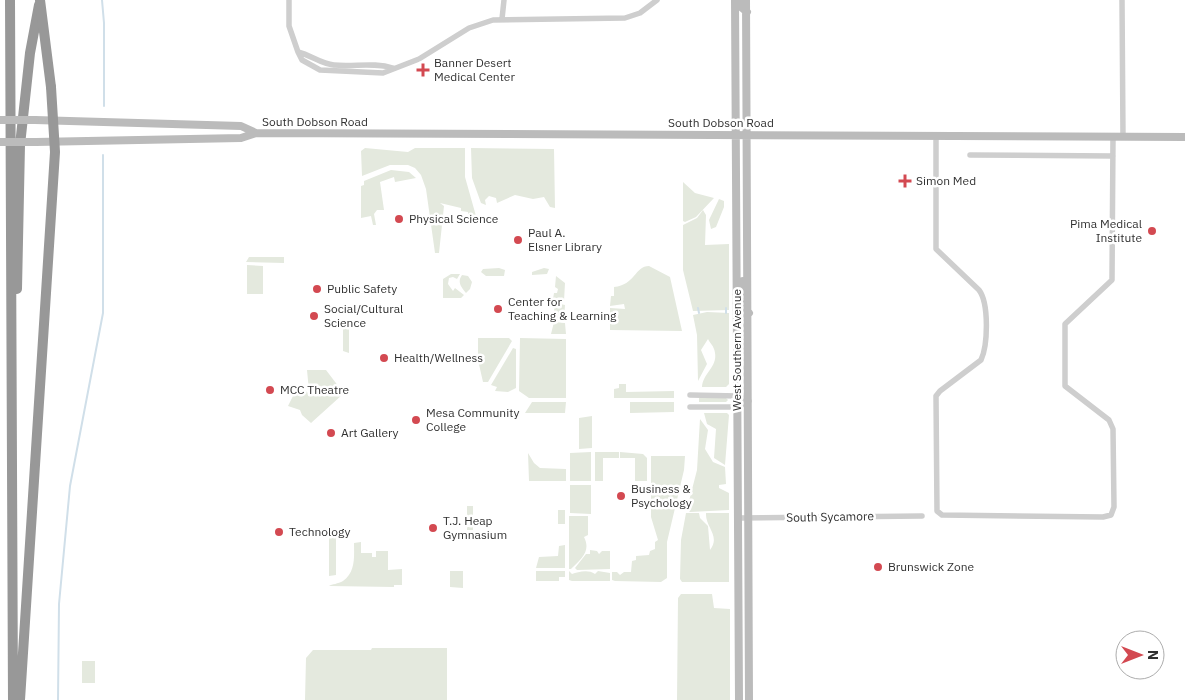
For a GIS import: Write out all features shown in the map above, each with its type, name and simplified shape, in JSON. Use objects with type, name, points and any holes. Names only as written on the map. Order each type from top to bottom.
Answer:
[{"type":"highway","points":[[10,0],[13,700]]},
{"type":"highway","points":[[12,350],[18,275],[20,145],[30,53],[40,0]]},
{"type":"highway","points":[[20,700],[55,142],[40,0]]},
{"type":"main road","name":"West Southern Avenue","points":[[735,0],[739,700]]},
{"type":"main road","points":[[741,0],[741,7],[747,12]]},
{"type":"main road","name":"West Southern Avenue","points":[[746,0],[749,313],[749,700]]},
{"type":"main road","name":"South Dobson Road","points":[[0,120],[242,126],[256,133]]},
{"type":"main road","name":"South Dobson Road","points":[[0,142],[241,138],[256,133],[1185,137]]},
{"type":"main road","points":[[737,259],[742,280],[744,306],[749,313]]},
{"type":"street","points":[[289,0],[289,26],[298,52],[308,54],[320,62],[333,65],[383,65],[393,68],[419,59],[469,28],[502,19],[625,18],[640,13],[658,0]]},
{"type":"street","points":[[502,19],[504,0]]},
{"type":"street","points":[[1122,0],[1123,137]]},
{"type":"street","points":[[936,136],[936,248],[979,290],[983,296],[985,312],[985,353],[982,360],[936,396],[936,508],[942,514],[1103,516],[1108,516],[1113,511],[1113,429],[1109,420],[1065,386],[1063,332],[1070,318],[1112,280],[1113,137]]},
{"type":"street","points":[[970,155],[1113,156]]},
{"type":"street","points":[[690,395],[738,396],[749,401]]},
{"type":"street","points":[[690,407],[738,406],[749,401]]},
{"type":"street","name":"South Sycamore","points":[[738,518],[922,516]]},
{"type":"shaded area","points":[[365,148],[408,152],[415,148],[465,148],[465,177],[476,216],[468,215],[468,212],[461,211],[461,208],[440,203],[444,206],[439,253],[435,253],[426,189],[421,175],[415,168],[408,165],[390,165],[362,176],[361,151]]},
{"type":"shaded area","points":[[471,148],[554,149],[555,208],[550,207],[544,197],[533,199],[515,195],[497,203],[496,198],[489,196],[485,200],[486,205],[481,203],[472,178]]},
{"type":"shaded area","points":[[391,170],[409,172],[416,178],[395,182],[394,177],[380,182],[384,210],[377,210],[374,214],[376,225],[373,225],[371,216],[361,218],[361,186],[364,185],[364,181]]},
{"type":"shaded area","points":[[683,182],[695,193],[714,198],[696,217],[685,222],[683,221]]},
{"type":"shaded area","points":[[719,199],[724,201],[724,207],[716,227],[711,229],[709,220]]},
{"type":"shaded area","points":[[703,210],[706,215],[705,245],[729,244],[729,310],[693,311],[683,270],[683,225],[697,218]]},
{"type":"shaded area","points":[[249,257],[284,257],[284,263],[246,262]]},
{"type":"shaded area","points":[[247,265],[263,266],[263,294],[247,294]]},
{"type":"shaded area","points":[[649,266],[670,277],[682,331],[610,330],[610,308],[625,309],[624,304],[610,306],[611,296],[614,296],[614,287],[626,283],[641,269]]},
{"type":"shaded area","points":[[499,268],[505,270],[504,276],[486,276],[481,272],[483,269]]},
{"type":"shaded area","points":[[544,268],[549,269],[547,274],[532,275],[532,272]]},
{"type":"shaded area","points":[[451,274],[460,274],[457,279],[449,278],[448,284],[453,291],[455,288],[464,295],[461,298],[443,298],[443,279]]},
{"type":"shaded area","points":[[462,275],[468,276],[472,282],[470,289],[466,293],[461,287]]},
{"type":"shaded area","points":[[556,276],[565,283],[564,301],[553,299],[554,293],[557,293],[558,289],[555,287]]},
{"type":"shaded area","points":[[555,303],[565,305],[564,319],[553,320]]},
{"type":"shaded area","points":[[707,312],[729,313],[729,384],[726,387],[702,387],[705,377],[715,360],[713,346],[708,339],[701,350],[707,364],[698,381],[697,335],[693,315]]},
{"type":"shaded area","points":[[554,322],[565,323],[566,334],[551,334]]},
{"type":"shaded area","points":[[349,327],[349,353],[343,351],[343,329]]},
{"type":"shaded area","points":[[478,338],[509,338],[512,341],[488,382],[483,382],[478,360]]},
{"type":"shaded area","points":[[520,338],[566,339],[566,398],[529,398],[519,391]]},
{"type":"shaded area","points":[[513,348],[516,349],[516,388],[508,392],[495,391],[497,387],[491,385]]},
{"type":"shaded area","points":[[307,370],[326,370],[342,391],[309,391]]},
{"type":"shaded area","points":[[619,384],[626,384],[626,392],[674,391],[674,398],[614,398],[614,389],[619,388]]},
{"type":"shaded area","points":[[296,390],[305,390],[309,394],[342,395],[311,423],[302,415],[300,410],[288,406]]},
{"type":"shaded area","points":[[699,398],[726,398],[728,400],[726,402],[699,402]]},
{"type":"shaded area","points":[[532,402],[566,402],[565,413],[525,413]]},
{"type":"shaded area","points":[[630,402],[674,402],[674,412],[630,413]]},
{"type":"shaded area","points":[[704,413],[727,413],[729,415],[725,465],[714,458],[716,429],[707,424]]},
{"type":"shaded area","points":[[592,416],[592,448],[579,449],[579,418]]},
{"type":"shaded area","points":[[700,419],[708,430],[705,449],[713,462],[725,467],[726,484],[719,485],[719,488],[729,493],[729,510],[690,512],[687,509],[697,470]]},
{"type":"shaded area","points":[[591,452],[591,481],[570,481],[570,453]]},
{"type":"shaded area","points":[[595,452],[619,452],[619,458],[603,458],[603,481],[595,481]]},
{"type":"shaded area","points":[[620,452],[643,454],[647,458],[647,481],[635,481],[635,458],[620,458]]},
{"type":"shaded area","points":[[528,453],[534,463],[540,468],[566,469],[566,481],[529,481]]},
{"type":"shaded area","points":[[651,456],[685,456],[684,470],[667,542],[667,578],[661,582],[615,581],[612,580],[612,572],[617,572],[620,575],[624,572],[631,572],[632,561],[636,560],[636,556],[649,555],[650,551],[655,549],[655,542],[658,540],[651,517]]},
{"type":"shaded area","points":[[570,485],[591,485],[591,514],[570,513]]},
{"type":"shaded area","points":[[467,506],[473,506],[473,530],[467,530]]},
{"type":"shaded area","points":[[558,510],[565,510],[565,524],[558,524]]},
{"type":"shaded area","points":[[686,513],[699,513],[700,518],[708,526],[710,550],[714,540],[706,513],[729,513],[729,582],[682,582],[680,579],[681,540]]},
{"type":"shaded area","points":[[569,516],[588,516],[588,535],[584,537],[586,550],[582,558],[571,569],[569,569]]},
{"type":"shaded area","points":[[329,529],[336,529],[336,575],[329,576]]},
{"type":"shaded area","points":[[361,542],[361,553],[372,553],[372,557],[376,557],[376,551],[388,551],[388,570],[402,569],[402,585],[394,585],[394,587],[329,586],[341,582],[350,573],[353,564],[354,543]]},
{"type":"shaded area","points":[[565,545],[565,568],[536,568],[539,557],[558,556],[559,546]]},
{"type":"shaded area","points":[[590,550],[597,551],[599,554],[602,551],[610,551],[610,569],[577,570],[575,568],[586,554],[590,554]]},
{"type":"shaded area","points":[[450,571],[463,571],[463,588],[450,587]]},
{"type":"shaded area","points":[[536,571],[565,571],[565,577],[559,577],[559,581],[536,581]]},
{"type":"shaded area","points":[[569,571],[572,574],[586,571],[595,574],[598,571],[610,573],[610,581],[572,581],[569,580]]},
{"type":"shaded area","points":[[681,594],[712,594],[714,608],[730,609],[730,700],[677,700],[678,598]]},
{"type":"shaded area","points":[[372,648],[447,648],[447,700],[305,700],[306,658],[313,650],[371,650]]},
{"type":"shaded area","points":[[82,661],[95,661],[95,683],[82,683]]},
{"type":"waterway","points":[[102,0],[104,23],[104,106]]},
{"type":"waterway","points":[[58,700],[59,604],[70,486],[103,313],[103,155]]},
{"type":"waterway","points":[[698,308],[699,313]]},
{"type":"waterway","points":[[726,308],[726,313]]},
{"type":"place","name":"Banner Desert Medical Center","points":[[423,70]]},
{"type":"place","name":"Simon Med","points":[[905,181]]},
{"type":"place","name":"Physical Science","points":[[399,219]]},
{"type":"place","name":"Pima Medical Institute","points":[[1152,231]]},
{"type":"place","name":"Paul A. Elsner Library","points":[[518,240]]},
{"type":"place","name":"Public Safety","points":[[317,289]]},
{"type":"place","name":"Center for Teaching & Learning","points":[[498,309]]},
{"type":"place","name":"Social/Cultural Science","points":[[314,316]]},
{"type":"place","name":"Health/Wellness","points":[[384,358]]},
{"type":"place","name":"MCC Theatre","points":[[270,390]]},
{"type":"place","name":"Mesa Community College","points":[[416,420]]},
{"type":"place","name":"Art Gallery","points":[[331,433]]},
{"type":"place","name":"Business & Psychology","points":[[621,496]]},
{"type":"place","name":"T.J. Heap Gymnasium","points":[[433,528]]},
{"type":"place","name":"Technology","points":[[279,532]]},
{"type":"place","name":"Brunswick Zone","points":[[878,567]]}]
